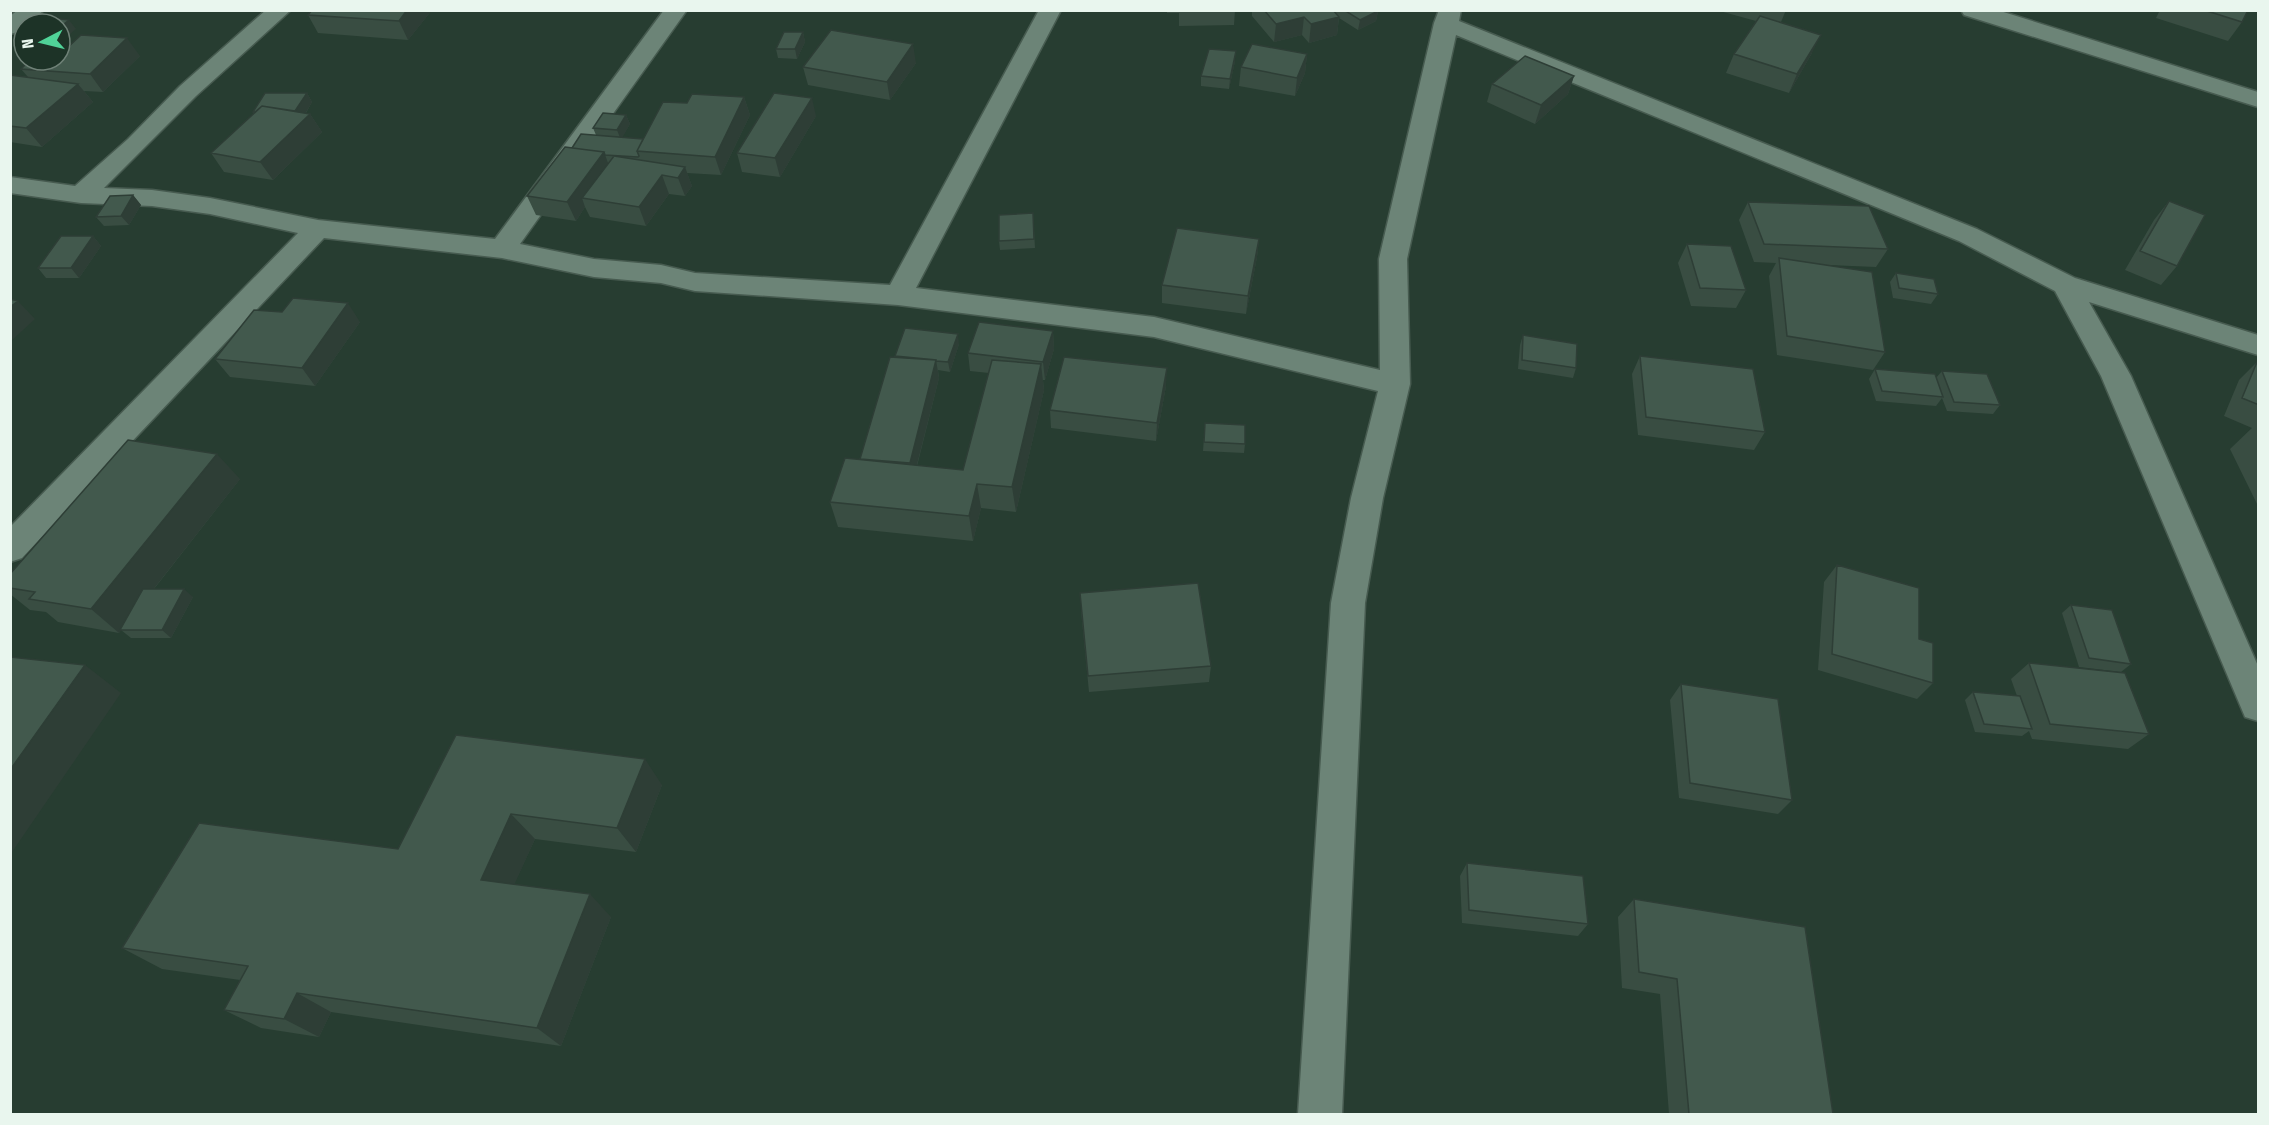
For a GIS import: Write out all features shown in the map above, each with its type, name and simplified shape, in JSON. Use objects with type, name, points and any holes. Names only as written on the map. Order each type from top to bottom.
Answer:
[{"type":"street","points":[[10,27],[33,10]]},
{"type":"street","points":[[81,195],[137,144],[188,91],[280,10]]},
{"type":"street","points":[[501,249],[676,10]]},
{"type":"street","points":[[898,295],[1050,10]]},
{"type":"street","points":[[1972,10],[2259,100]]},
{"type":"street","points":[[1320,1114],[1348,603],[1367,498],[1395,384],[1393,259],[1448,17],[1968,235],[2065,285],[2259,345]]},
{"type":"street","points":[[10,185],[81,195],[152,198],[210,206],[318,229],[501,249],[594,268],[661,274],[695,282],[898,295],[1154,327],[1395,384]]},
{"type":"street","points":[[10,549],[318,229]]},
{"type":"street","points":[[2065,285],[2116,376],[2259,706]]},
{"type":"building","points":[[312,10],[407,10],[399,21],[308,15]]},
{"type":"building","points":[[1264,10],[1333,10],[1339,17],[1311,24],[1304,17],[1276,24]]},
{"type":"building","points":[[1344,10],[1376,10],[1378,11],[1360,20]]},
{"type":"building","points":[[2204,10],[2248,10],[2242,22]]},
{"type":"building","points":[[1760,16],[1821,35],[1797,74],[1734,54]]},
{"type":"building","points":[[831,30],[913,44],[887,82],[803,67]]},
{"type":"building","points":[[784,32],[803,32],[795,49],[776,49]]},
{"type":"building","points":[[81,35],[127,38],[90,74],[62,72],[72,72],[72,43]]},
{"type":"building","points":[[1252,44],[1307,54],[1297,78],[1241,67]]},
{"type":"building","points":[[1209,49],[1236,51],[1230,79],[1201,76]]},
{"type":"building","points":[[1525,56],[1574,76],[1541,105],[1492,84]]},
{"type":"building","points":[[10,75],[78,84],[26,128],[10,126]]},
{"type":"building","points":[[265,93],[307,93],[295,111],[262,106],[253,112]]},
{"type":"building","points":[[774,93],[812,98],[775,158],[737,153]]},
{"type":"building","points":[[692,94],[744,97],[715,157],[637,151],[663,102],[687,103]]},
{"type":"building","points":[[262,106],[310,114],[260,162],[211,153]]},
{"type":"building","points":[[603,113],[626,115],[617,130],[593,128]]},
{"type":"building","points":[[581,134],[643,139],[637,151],[638,157],[605,155],[604,152],[572,148]]},
{"type":"building","points":[[565,147],[604,152],[567,202],[527,196]]},
{"type":"building","points":[[614,156],[685,167],[678,178],[662,175],[639,207],[582,198]]},
{"type":"building","points":[[133,195],[121,216],[96,217],[110,196]]},
{"type":"building","points":[[2169,201],[2205,215],[2177,266],[2140,251]]},
{"type":"building","points":[[1748,202],[1869,206],[1888,249],[1764,244]]},
{"type":"building","points":[[1033,213],[1034,239],[999,241],[999,215]]},
{"type":"building","points":[[1177,228],[1259,239],[1248,296],[1162,285]]},
{"type":"building","points":[[61,236],[93,236],[71,268],[38,268]]},
{"type":"building","points":[[1687,244],[1731,246],[1746,290],[1700,288]]},
{"type":"building","points":[[1779,258],[1872,272],[1885,352],[1787,336]]},
{"type":"building","points":[[1896,273],[1934,279],[1938,294],[1899,288]]},
{"type":"building","points":[[293,298],[348,303],[302,368],[215,359],[254,310],[282,312]]},
{"type":"building","points":[[10,299],[18,301],[10,307]]},
{"type":"building","points":[[979,322],[1053,331],[1043,362],[968,353]]},
{"type":"building","points":[[905,328],[958,334],[948,362],[895,356]]},
{"type":"building","points":[[1523,335],[1577,344],[1576,368],[1522,360]]},
{"type":"building","points":[[1640,356],[1753,369],[1765,432],[1646,417]]},
{"type":"building","points":[[890,357],[936,360],[910,463],[860,459]]},
{"type":"building","points":[[1064,357],[1167,368],[1157,423],[1050,410]]},
{"type":"building","points":[[992,360],[1041,364],[1012,487],[977,484],[969,516],[830,502],[845,458],[963,470]]},
{"type":"building","points":[[2257,362],[2259,362],[2259,405],[2242,398]]},
{"type":"building","points":[[1875,369],[1935,374],[1943,397],[1882,391]]},
{"type":"building","points":[[1942,371],[1987,374],[2000,405],[1954,402]]},
{"type":"building","points":[[1205,423],[1245,425],[1245,444],[1204,442]]},
{"type":"building","points":[[128,440],[217,454],[91,609],[29,599],[35,592],[10,588],[10,574]]},
{"type":"building","points":[[1837,565],[1919,588],[1919,639],[1933,643],[1933,683],[1832,654]]},
{"type":"building","points":[[1198,583],[1211,666],[1088,676],[1080,593]]},
{"type":"building","points":[[143,589],[184,589],[162,630],[120,630]]},
{"type":"building","points":[[2071,605],[2112,610],[2131,664],[2089,658]]},
{"type":"building","points":[[10,657],[85,665],[10,770]]},
{"type":"building","points":[[2029,663],[2125,673],[2149,734],[2050,724]]},
{"type":"building","points":[[1681,684],[1778,699],[1792,800],[1690,783]]},
{"type":"building","points":[[1973,692],[2020,696],[2032,729],[1984,724]]},
{"type":"building","points":[[456,735],[645,759],[617,828],[511,814],[481,880],[590,894],[537,1028],[297,993],[284,1019],[224,1010],[248,966],[122,948],[199,823],[398,849]]},
{"type":"building","points":[[1467,863],[1583,876],[1588,924],[1469,910]]},
{"type":"building","points":[[1634,899],[1805,927],[1833,1114],[1689,1114],[1677,979],[1639,972]]}]
